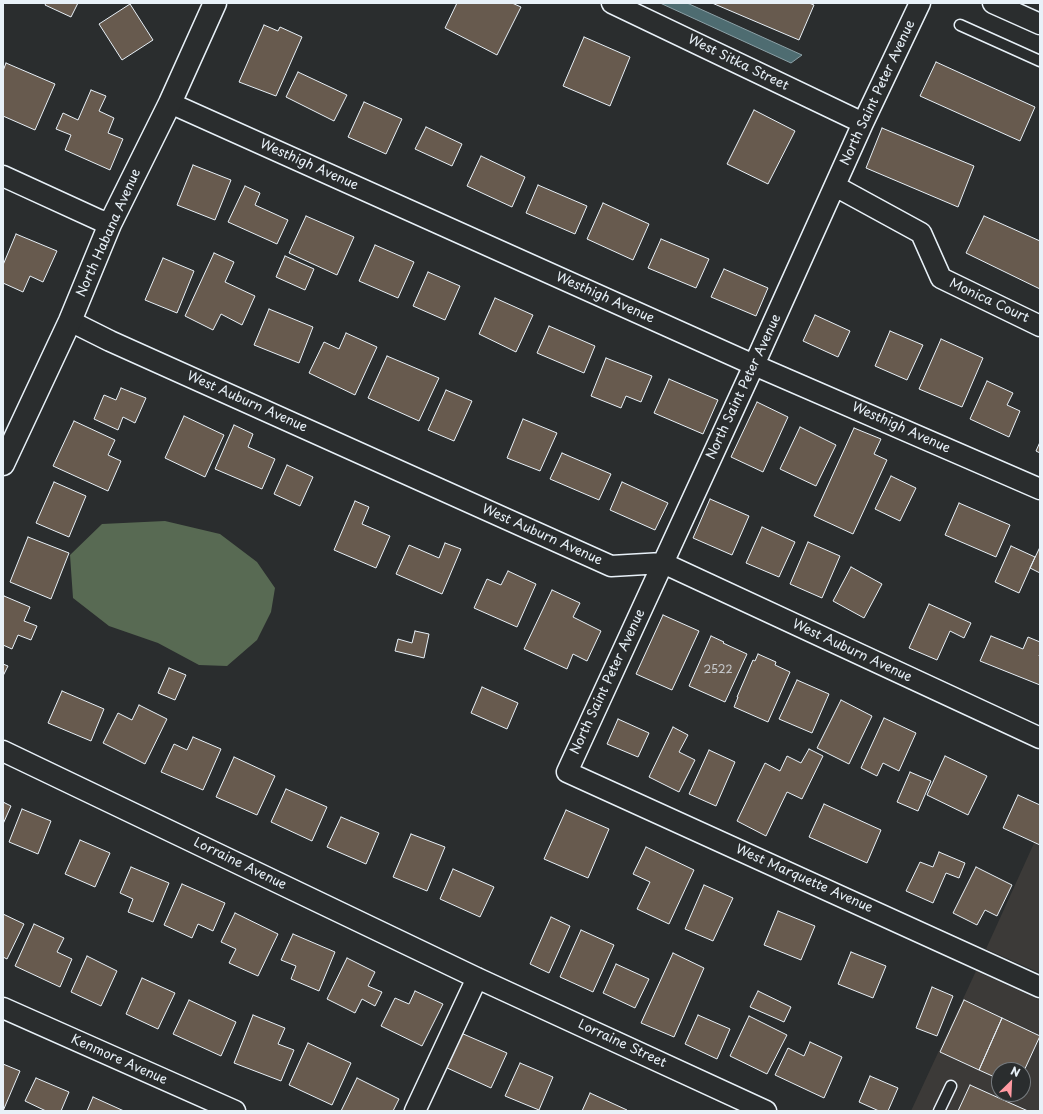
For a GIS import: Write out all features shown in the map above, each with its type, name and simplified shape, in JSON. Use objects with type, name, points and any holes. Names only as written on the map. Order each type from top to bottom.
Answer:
[{"type":"street","name":"North Habana Avenue","points":[[5,454],[70,321],[110,224],[170,103],[215,3]]},
{"type":"street","name":"West Sitka Street","points":[[612,3],[863,123]]},
{"type":"street","name":"North Saint Peter Avenue","points":[[567,772],[918,3]]},
{"type":"street","points":[[993,3],[1040,24]]},
{"type":"street","name":"Westhigh Avenue","points":[[170,103],[754,365],[1040,489]]},
{"type":"street","points":[[3,176],[110,224]]},
{"type":"street","name":"Monica Court","points":[[835,186],[921,233],[941,278],[1040,326]]},
{"type":"street","name":"West Auburn Avenue","points":[[70,321],[110,341],[611,566],[663,563],[1040,738]]},
{"type":"street","name":"Lorraine Avenue","points":[[3,750],[477,978]]},
{"type":"street","name":"West Marquette Avenue","points":[[567,772],[1040,987]]},
{"type":"street","points":[[415,1111],[477,978]]},
{"type":"street","name":"Lorraine Street","points":[[477,978],[766,1111]]},
{"type":"street","name":"Kenmore Avenue","points":[[3,1008],[235,1111]]},
{"type":"lane","points":[[960,26],[1040,60]]},
{"type":"lane","points":[[939,1111],[951,1086]]},
{"type":"shaded area","points":[[1040,830],[1040,973],[986,949]]},
{"type":"shaded area","points":[[976,971],[1040,1000],[1040,1111],[911,1111]]},
{"type":"green space","points":[[165,521],[220,534],[257,562],[275,588],[271,612],[257,640],[227,666],[199,665],[158,643],[109,626],[73,598],[70,555],[102,524]]},
{"type":"water","points":[[660,3],[687,3],[802,55],[791,63]]},
{"type":"building","points":[[46,3],[78,3],[71,17],[45,5]]},
{"type":"building","points":[[457,3],[512,3],[521,7],[497,55],[445,28]]},
{"type":"building","points":[[712,3],[809,3],[814,5],[799,40]]},
{"type":"building","points":[[130,4],[153,40],[122,60],[99,24]]},
{"type":"building","points":[[264,25],[278,31],[280,27],[302,37],[276,96],[239,82]]},
{"type":"building","points":[[584,37],[630,57],[610,106],[563,86]]},
{"type":"building","points":[[936,62],[1035,107],[1020,141],[920,96]]},
{"type":"building","points":[[6,63],[55,84],[35,130],[3,116],[3,71]]},
{"type":"building","points":[[298,72],[347,95],[334,121],[286,97]]},
{"type":"building","points":[[91,90],[106,96],[99,111],[114,118],[108,133],[123,139],[110,170],[65,150],[71,135],[56,129],[63,113],[78,120]]},
{"type":"building","points":[[364,102],[402,119],[386,154],[348,137]]},
{"type":"building","points":[[754,110],[795,131],[768,184],[727,164]]},
{"type":"building","points":[[426,127],[462,144],[452,166],[415,149]]},
{"type":"building","points":[[882,128],[974,166],[958,207],[866,168]]},
{"type":"building","points":[[481,156],[525,177],[512,207],[467,186]]},
{"type":"building","points":[[193,165],[231,180],[215,220],[177,205]]},
{"type":"building","points":[[538,185],[587,206],[575,234],[526,213]]},
{"type":"building","points":[[245,186],[260,193],[255,205],[288,220],[277,244],[228,222]]},
{"type":"building","points":[[603,203],[649,224],[633,260],[587,239]]},
{"type":"building","points":[[306,216],[354,237],[337,275],[289,253]]},
{"type":"building","points":[[984,216],[1040,241],[1040,289],[966,253]]},
{"type":"building","points":[[16,234],[57,251],[43,282],[30,276],[23,292],[3,283],[3,265]]},
{"type":"building","points":[[661,239],[709,259],[696,288],[648,268]]},
{"type":"building","points":[[375,245],[414,262],[398,298],[359,281]]},
{"type":"building","points":[[214,253],[234,262],[225,282],[255,296],[242,325],[221,314],[213,330],[185,316]]},
{"type":"building","points":[[285,256],[314,269],[305,290],[276,277]]},
{"type":"building","points":[[163,258],[194,271],[177,313],[145,300]]},
{"type":"building","points":[[724,269],[768,288],[756,316],[711,297]]},
{"type":"building","points":[[428,272],[460,286],[445,320],[413,306]]},
{"type":"building","points":[[495,298],[533,315],[516,352],[479,334]]},
{"type":"building","points":[[269,309],[313,327],[299,363],[254,345]]},
{"type":"building","points":[[815,315],[850,331],[838,357],[803,341]]},
{"type":"building","points":[[549,326],[595,346],[584,373],[537,353]]},
{"type":"building","points":[[890,331],[923,345],[907,380],[875,366]]},
{"type":"building","points":[[346,333],[377,347],[355,395],[309,373],[324,342],[339,349]]},
{"type":"building","points":[[941,339],[983,358],[962,407],[919,389]]},
{"type":"building","points":[[387,356],[439,378],[419,421],[368,398]]},
{"type":"building","points":[[606,358],[652,376],[641,402],[626,396],[621,408],[591,396]]},
{"type":"building","points":[[669,379],[718,400],[703,434],[654,413]]},
{"type":"building","points":[[987,381],[1013,393],[1007,405],[1020,411],[1009,437],[970,419]]},
{"type":"building","points":[[121,388],[146,398],[135,423],[123,417],[118,430],[94,419],[104,395],[116,400]]},
{"type":"building","points":[[446,390],[472,401],[454,441],[428,430]]},
{"type":"building","points":[[757,402],[788,417],[763,472],[731,457]]},
{"type":"building","points":[[184,416],[224,435],[205,477],[165,458]]},
{"type":"building","points":[[523,419],[557,433],[540,471],[507,458]]},
{"type":"building","points":[[74,421],[115,440],[108,455],[121,461],[108,491],[53,466]]},
{"type":"building","points":[[234,425],[253,434],[248,447],[275,459],[262,489],[215,469]]},
{"type":"building","points":[[800,427],[836,445],[816,486],[780,469]]},
{"type":"building","points":[[854,428],[881,439],[874,454],[887,460],[853,534],[814,516]]},
{"type":"building","points":[[1040,442],[1040,453],[1036,451]]},
{"type":"building","points":[[562,453],[611,474],[599,500],[550,479]]},
{"type":"building","points":[[287,465],[313,477],[300,506],[274,494]]},
{"type":"building","points":[[891,476],[916,488],[900,521],[875,509]]},
{"type":"building","points":[[54,482],[86,496],[69,537],[36,523]]},
{"type":"building","points":[[622,482],[668,503],[655,530],[610,510]]},
{"type":"building","points":[[710,499],[749,516],[732,555],[693,538]]},
{"type":"building","points":[[355,501],[369,507],[362,524],[390,536],[376,568],[334,550]]},
{"type":"building","points":[[959,503],[1010,525],[996,557],[945,535]]},
{"type":"building","points":[[762,527],[795,542],[779,577],[746,563]]},
{"type":"building","points":[[28,537],[69,553],[51,599],[10,582]]},
{"type":"building","points":[[808,542],[840,556],[822,598],[790,584]]},
{"type":"building","points":[[445,543],[461,549],[442,594],[396,574],[409,545],[439,558]]},
{"type":"building","points":[[1011,546],[1035,557],[1019,593],[995,582]]},
{"type":"building","points":[[1040,547],[1040,573],[1030,568]]},
{"type":"building","points":[[851,567],[882,584],[864,618],[833,601]]},
{"type":"building","points":[[508,571],[536,584],[517,627],[474,608],[487,579],[501,585]]},
{"type":"building","points":[[552,590],[580,603],[573,617],[601,631],[587,661],[573,654],[567,669],[524,649]]},
{"type":"building","points":[[4,596],[30,607],[24,621],[37,626],[31,640],[18,635],[12,649],[3,645]]},
{"type":"building","points":[[929,604],[971,623],[964,638],[950,631],[937,660],[909,648]]},
{"type":"building","points":[[663,615],[699,631],[672,690],[636,674]]},
{"type":"building","points":[[415,631],[429,634],[424,658],[395,651],[398,639],[412,643]]},
{"type":"building","points":[[711,636],[747,654],[725,702],[689,686]]},
{"type":"building","points":[[991,636],[1023,649],[1028,637],[1040,642],[1040,685],[980,661]]},
{"type":"building","points":[[758,654],[776,662],[775,665],[790,672],[768,722],[734,707],[753,660],[755,661]]},
{"type":"building","points":[[3,664],[8,666],[3,676]]},
{"type":"building","points":[[169,668],[186,675],[175,700],[158,693]]},
{"type":"building","points":[[797,680],[829,694],[812,733],[779,719]]},
{"type":"building","points":[[482,687],[518,703],[507,729],[471,713]]},
{"type":"building","points":[[62,691],[104,709],[91,741],[48,723]]},
{"type":"building","points":[[841,700],[872,716],[849,764],[817,748]]},
{"type":"building","points":[[139,705],[167,719],[145,764],[103,743],[118,713],[132,720]]},
{"type":"building","points":[[884,718],[916,733],[899,771],[883,763],[877,776],[861,768]]},
{"type":"building","points":[[618,719],[649,733],[638,757],[607,744]]},
{"type":"building","points":[[673,727],[688,735],[679,752],[695,760],[679,792],[649,777]]},
{"type":"building","points":[[193,737],[221,749],[203,790],[161,772],[174,744],[187,750]]},
{"type":"building","points":[[809,749],[823,756],[802,799],[787,792],[766,836],[737,821],[765,763],[780,771],[787,756],[801,763]]},
{"type":"building","points":[[709,750],[735,762],[716,806],[689,794]]},
{"type":"building","points":[[945,756],[987,776],[968,815],[927,795]]},
{"type":"building","points":[[234,757],[275,776],[257,815],[216,797]]},
{"type":"building","points":[[910,772],[931,781],[918,811],[897,802]]},
{"type":"building","points":[[286,789],[327,807],[312,841],[271,822]]},
{"type":"building","points":[[1018,795],[1040,805],[1040,845],[1003,828]]},
{"type":"building","points":[[3,802],[11,806],[3,824]]},
{"type":"building","points":[[824,804],[881,830],[867,863],[809,837]]},
{"type":"building","points":[[22,809],[51,821],[38,854],[9,842]]},
{"type":"building","points":[[566,810],[609,829],[588,878],[544,859]]},
{"type":"building","points":[[341,817],[379,833],[366,864],[327,847]]},
{"type":"building","points":[[411,834],[445,847],[427,891],[393,877]]},
{"type":"building","points":[[80,840],[110,853],[95,887],[65,874]]},
{"type":"building","points":[[646,847],[694,870],[669,924],[637,909],[650,882],[633,874]]},
{"type":"building","points":[[939,852],[965,863],[959,878],[946,873],[933,903],[906,891],[920,862],[933,867]]},
{"type":"building","points":[[131,867],[169,883],[153,922],[128,912],[133,899],[120,893]]},
{"type":"building","points":[[976,867],[1012,885],[997,916],[985,910],[977,925],[953,913]]},
{"type":"building","points":[[453,869],[494,887],[480,917],[440,899]]},
{"type":"building","points":[[182,884],[225,903],[213,931],[198,924],[192,938],[164,925]]},
{"type":"building","points":[[704,885],[733,898],[713,941],[685,929]]},
{"type":"building","points":[[778,911],[815,926],[801,960],[764,945]]},
{"type":"building","points":[[235,913],[278,934],[258,976],[229,963],[236,949],[221,942]]},
{"type":"building","points":[[3,914],[24,924],[7,959],[3,957]]},
{"type":"building","points":[[551,917],[570,926],[549,973],[530,964]]},
{"type":"building","points":[[34,924],[64,938],[57,952],[72,959],[60,987],[15,966]]},
{"type":"building","points":[[581,930],[614,945],[593,992],[560,977]]},
{"type":"building","points":[[293,934],[335,952],[319,991],[291,979],[296,966],[281,960]]},
{"type":"building","points":[[851,952],[886,966],[873,998],[838,984]]},
{"type":"building","points":[[673,953],[704,968],[674,1037],[641,1023]]},
{"type":"building","points":[[87,956],[117,971],[101,1006],[71,992]]},
{"type":"building","points":[[347,958],[375,972],[368,986],[382,992],[375,1006],[362,999],[355,1013],[327,999]]},
{"type":"building","points":[[616,964],[649,979],[635,1008],[603,993]]},
{"type":"building","points":[[142,978],[175,993],[158,1029],[126,1014]]},
{"type":"building","points":[[932,987],[953,996],[937,1036],[916,1028]]},
{"type":"building","points":[[415,991],[443,1004],[422,1046],[381,1026],[395,998],[409,1004]]},
{"type":"building","points":[[758,991],[791,1007],[784,1022],[750,1007]]},
{"type":"building","points":[[189,1000],[236,1022],[221,1056],[173,1034]]},
{"type":"building","points":[[964,1000],[1002,1018],[979,1070],[940,1052]]},
{"type":"building","points":[[253,1015],[285,1028],[278,1044],[294,1050],[281,1081],[234,1063]]},
{"type":"building","points":[[698,1015],[730,1029],[717,1059],[685,1044]]},
{"type":"building","points":[[749,1016],[787,1035],[767,1074],[730,1056]]},
{"type":"building","points":[[1002,1018],[1040,1036],[1028,1062],[991,1062],[991,1075],[979,1070]]},
{"type":"building","points":[[461,1033],[507,1053],[491,1088],[445,1067]]},
{"type":"building","points":[[810,1042],[842,1057],[824,1098],[775,1075],[788,1048],[804,1056]]},
{"type":"building","points":[[308,1043],[351,1063],[332,1105],[289,1085]]},
{"type":"building","points":[[520,1063],[553,1077],[539,1110],[505,1096]]},
{"type":"building","points":[[3,1064],[20,1071],[3,1111]]},
{"type":"building","points":[[870,1076],[898,1088],[888,1111],[879,1111],[859,1102]]},
{"type":"building","points":[[36,1078],[69,1092],[61,1111],[46,1111],[25,1101]]},
{"type":"building","points":[[357,1078],[399,1099],[393,1111],[341,1111]]},
{"type":"building","points":[[970,1085],[991,1094],[991,1102],[1008,1102],[1028,1111],[958,1111]]},
{"type":"building","points":[[590,1093],[627,1110],[627,1111],[582,1111]]},
{"type":"building","points":[[93,1097],[124,1111],[87,1111]]}]
